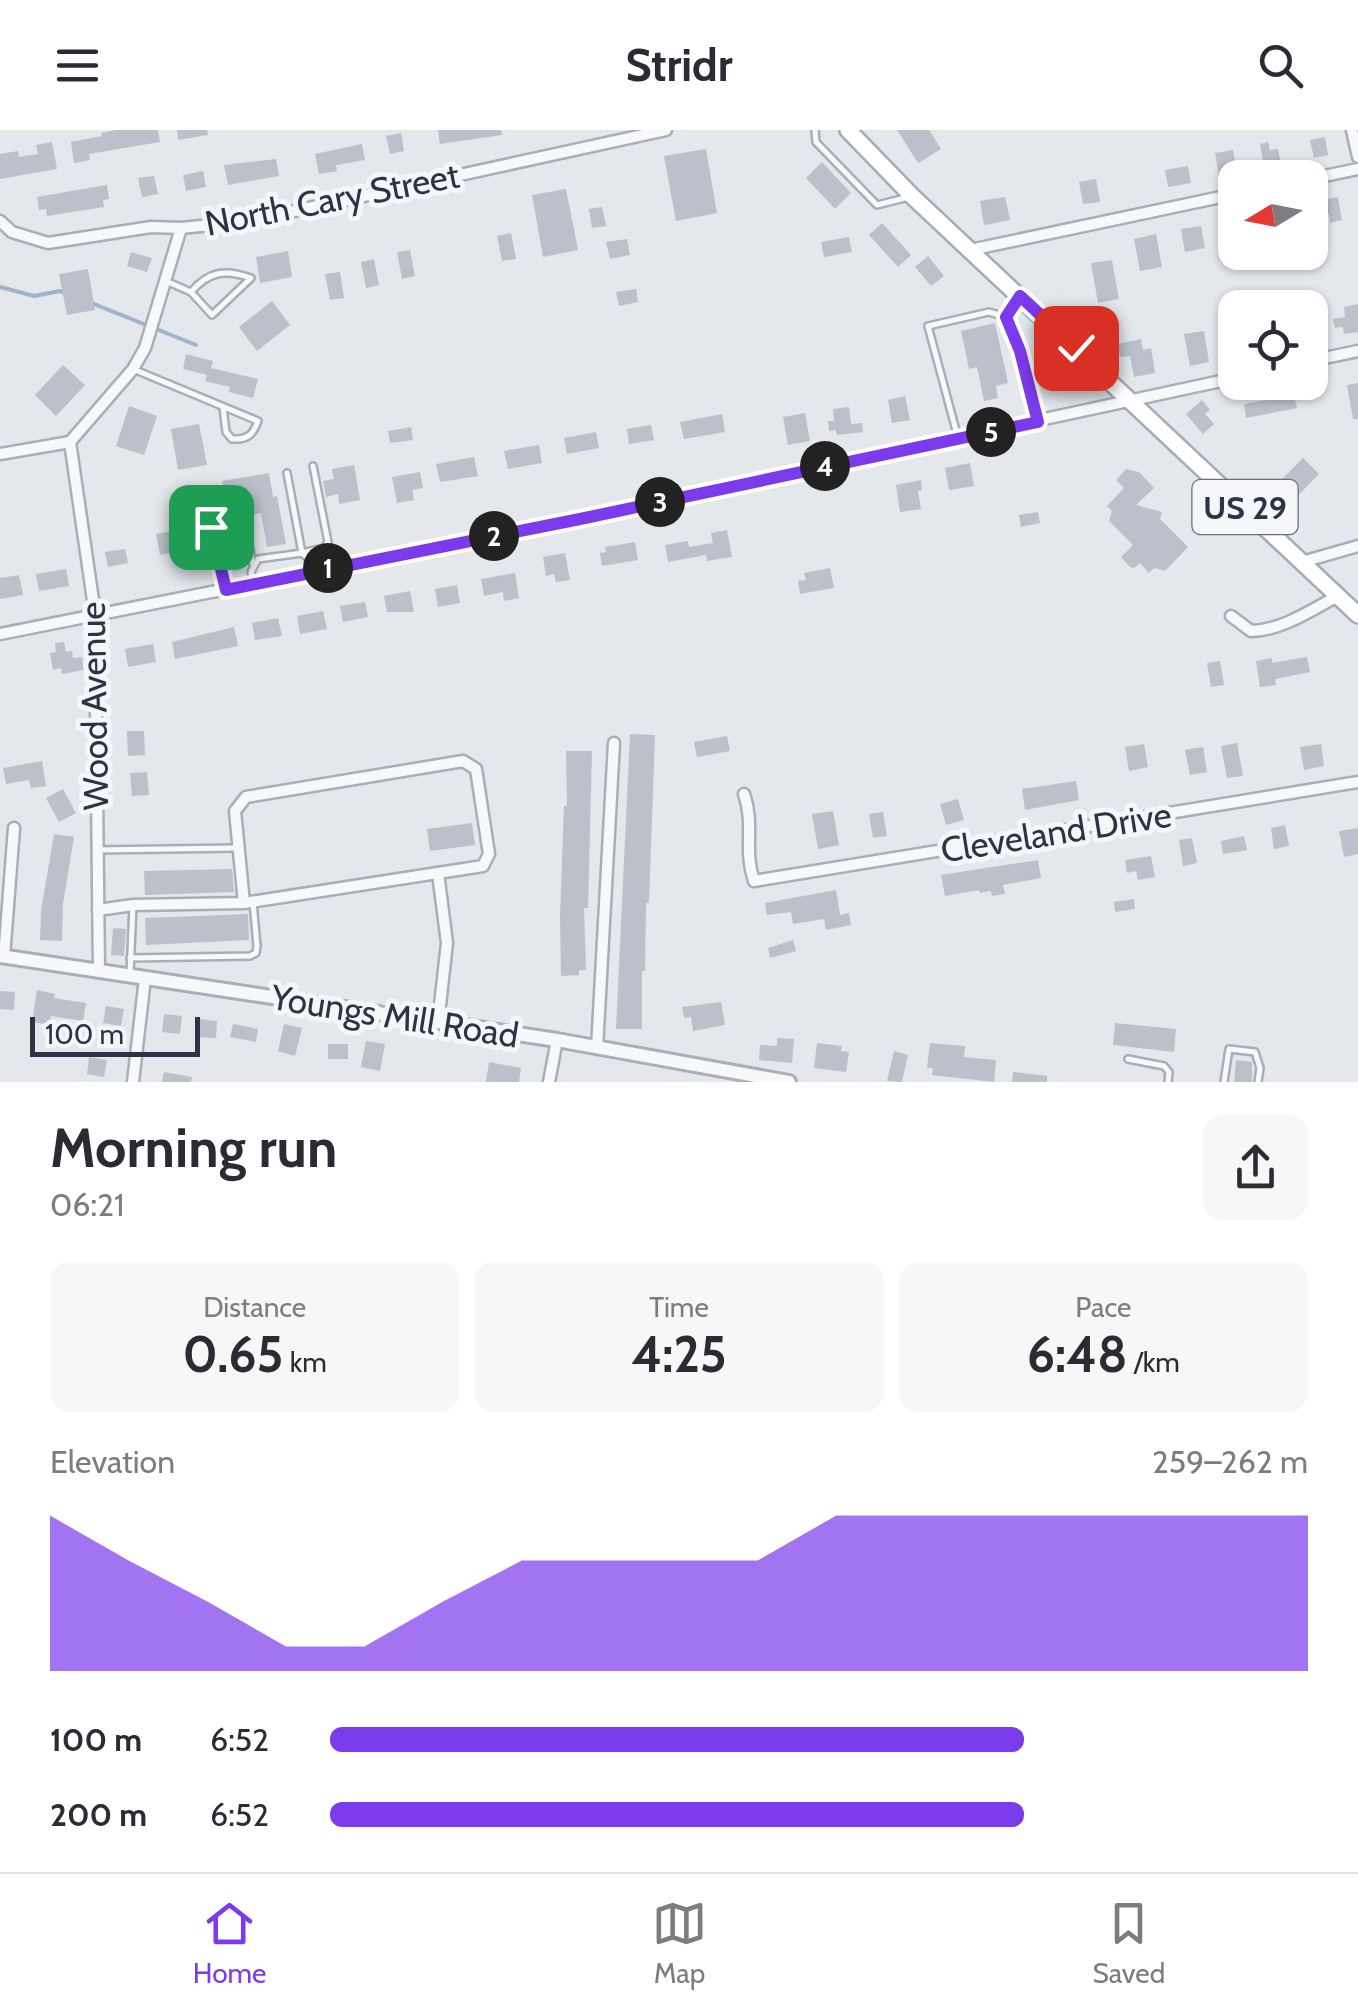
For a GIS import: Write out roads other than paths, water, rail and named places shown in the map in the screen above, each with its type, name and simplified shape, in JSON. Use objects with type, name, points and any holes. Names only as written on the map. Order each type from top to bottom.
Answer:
[{"type":"main road","name":"US 29","points":[[848,130],[912,196],[1358,615]]},
{"type":"street","name":"North Cary Street","points":[[0,221],[12,232],[48,243],[151,227],[249,221],[666,130]]},
{"type":"street","points":[[1352,130],[1358,158]]},
{"type":"street","points":[[1328,175],[1358,169]]},
{"type":"street","points":[[970,250],[1218,198]]},
{"type":"street","points":[[0,454],[70,442],[134,369],[145,348],[181,228]]},
{"type":"street","points":[[1328,357],[1358,351]]},
{"type":"street","points":[[0,634],[580,519],[1218,382]]},
{"type":"street","name":"Wood Avenue","points":[[70,442],[95,614],[99,972]]},
{"type":"street","points":[[1302,562],[1358,546]]},
{"type":"street","points":[[1231,616],[1251,631],[1262,631],[1338,596]]},
{"type":"street","points":[[597,1048],[614,743]]},
{"type":"street","points":[[98,910],[134,905],[248,902],[483,866],[490,854],[476,768],[463,761],[246,797],[235,811],[248,902]]},
{"type":"street","name":"Cleveland Drive","points":[[744,794],[749,808],[746,859],[754,881],[1358,782]]},
{"type":"street","points":[[2,956],[14,828]]},
{"type":"street","points":[[438,873],[447,943],[438,1022]]},
{"type":"street","name":"Youngs Mill Road","points":[[2,956],[557,1040],[786,1082]]},
{"type":"street","points":[[132,1082],[146,978]]},
{"type":"street","points":[[550,1082],[557,1040]]},
{"type":"lane","points":[[815,130],[816,142],[876,205],[912,196]]},
{"type":"lane","points":[[165,281],[191,292],[212,314],[251,278],[230,271],[204,276],[191,292]]},
{"type":"lane","points":[[1006,317],[1020,296]]},
{"type":"lane","points":[[958,439],[928,326],[989,312],[1006,317]]},
{"type":"lane","points":[[1006,317],[1020,351],[1038,422]]},
{"type":"lane","points":[[134,369],[258,421],[254,432],[242,440],[232,440],[226,432],[223,407]]},
{"type":"lane","points":[[253,565],[258,559],[324,548],[328,542],[313,466]]},
{"type":"lane","points":[[287,473],[302,552],[314,571]]},
{"type":"lane","points":[[244,519],[253,583]]},
{"type":"lane","points":[[211,527],[226,590]]},
{"type":"lane","points":[[97,850],[239,848]]},
{"type":"lane","points":[[130,958],[250,956],[256,953],[257,946],[248,902]]},
{"type":"lane","points":[[130,977],[134,905]]},
{"type":"lane","points":[[1224,1082],[1229,1048],[1255,1052],[1260,1068],[1258,1082]]},
{"type":"lane","points":[[1128,1059],[1164,1066],[1169,1072],[1168,1082]]},
{"type":"waterway","points":[[0,287],[34,296],[60,291],[66,294]]},
{"type":"waterway","points":[[89,302],[196,345]]}]
